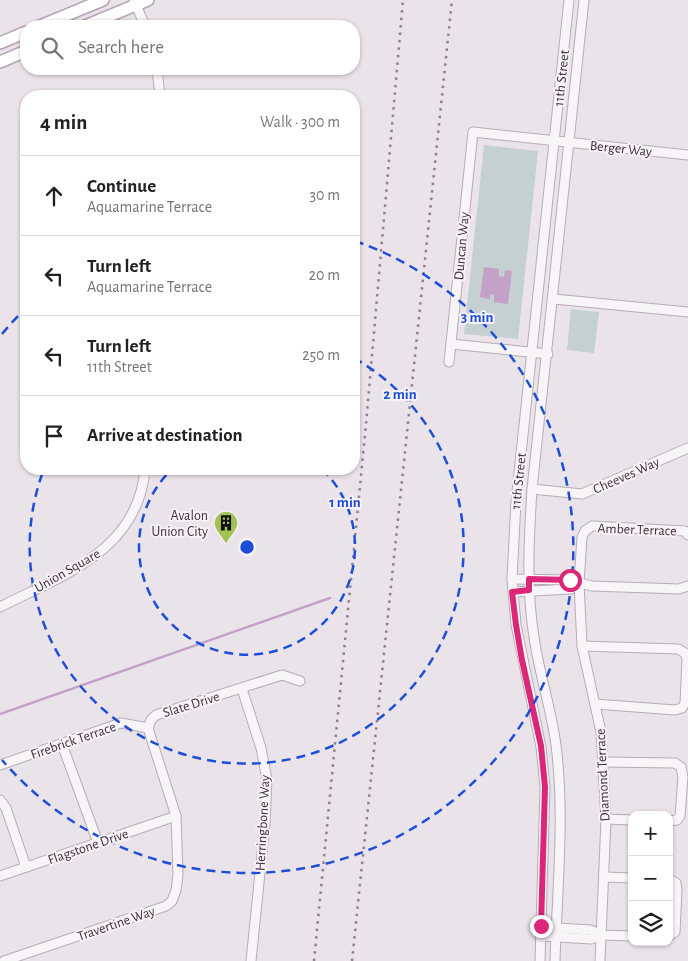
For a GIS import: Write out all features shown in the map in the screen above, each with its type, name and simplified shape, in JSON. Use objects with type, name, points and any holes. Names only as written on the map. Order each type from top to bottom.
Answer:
[{"type":"main road","points":[[55,20],[103,0]]},
{"type":"main road","points":[[98,20],[135,3],[148,0]]},
{"type":"main road","points":[[0,43],[20,35]]},
{"type":"main road","points":[[0,62],[20,54]]},
{"type":"street","name":"11th Street","points":[[540,961],[545,787],[541,746],[516,625],[512,579],[516,500],[569,0]]},
{"type":"street","name":"11th Street","points":[[555,961],[560,786],[556,745],[534,639],[529,579],[532,489],[554,299],[584,0]]},
{"type":"street","points":[[135,3],[142,20]]},
{"type":"street","points":[[158,75],[159,90]]},
{"type":"street","name":"Duncan Way","points":[[451,344],[473,132],[554,140]]},
{"type":"street","name":"Berger Way","points":[[554,140],[688,155]]},
{"type":"street","points":[[554,299],[688,312]]},
{"type":"street","points":[[449,362],[451,344],[548,354]]},
{"type":"street","name":"Cheeves Way","points":[[532,489],[582,494],[688,448]]},
{"type":"street","name":"Union Square","points":[[0,607],[100,554],[136,509],[144,475]]},
{"type":"street","name":"Amber Terrace","points":[[585,531],[592,526],[685,532],[688,535]]},
{"type":"street","name":"Diamond Terrace","points":[[585,531],[582,538],[579,584],[582,646],[602,732],[606,819],[600,961]]},
{"type":"street","points":[[512,579],[570,580],[592,586],[669,589],[687,586]]},
{"type":"street","points":[[512,592],[571,589],[579,584]]},
{"type":"street","points":[[582,646],[678,649],[684,652],[687,659],[685,703],[682,708],[675,710],[595,704]]},
{"type":"street","name":"Slate Drive","points":[[148,728],[151,720],[156,715],[282,675],[300,681]]},
{"type":"street","name":"Herringbone Way","points":[[242,689],[261,748],[268,779],[250,961]]},
{"type":"street","name":"Firebrick Terrace","points":[[0,764],[121,723],[148,728]]},
{"type":"street","name":"Travertine Way","points":[[4,961],[166,906],[172,901],[178,875],[176,816],[148,728]]},
{"type":"street","points":[[62,744],[98,843]]},
{"type":"street","points":[[603,762],[675,763],[681,767],[683,777],[680,816],[677,820],[673,821]]},
{"type":"street","points":[[0,800],[6,808],[26,867]]},
{"type":"street","name":"Flagstone Drive","points":[[0,876],[176,816]]},
{"type":"street","points":[[606,819],[628,820]]},
{"type":"street","points":[[604,877],[628,878]]},
{"type":"street","points":[[673,881],[676,883],[675,932],[673,933]]},
{"type":"street","points":[[541,931],[591,939],[601,934],[628,936]]},
{"type":"shaded area","points":[[484,145],[538,151],[518,339],[464,334]]},
{"type":"shaded area","points":[[484,267],[499,269],[499,276],[504,277],[505,270],[512,271],[508,304],[494,302],[494,295],[490,294],[490,299],[480,297]]},
{"type":"shaded area","points":[[571,309],[599,312],[594,353],[567,350]]},
{"type":"waterway","points":[[0,714],[330,598]]},
{"type":"railway","points":[[314,961],[366,424],[403,0]]},
{"type":"railway","points":[[352,961],[452,0]]},
{"type":"place","name":"Avalon Union City","points":[[226,544]]},
{"type":"route","points":[[541,926],[545,787],[541,746],[522,660],[512,592],[529,590],[529,579],[570,580]]}]
